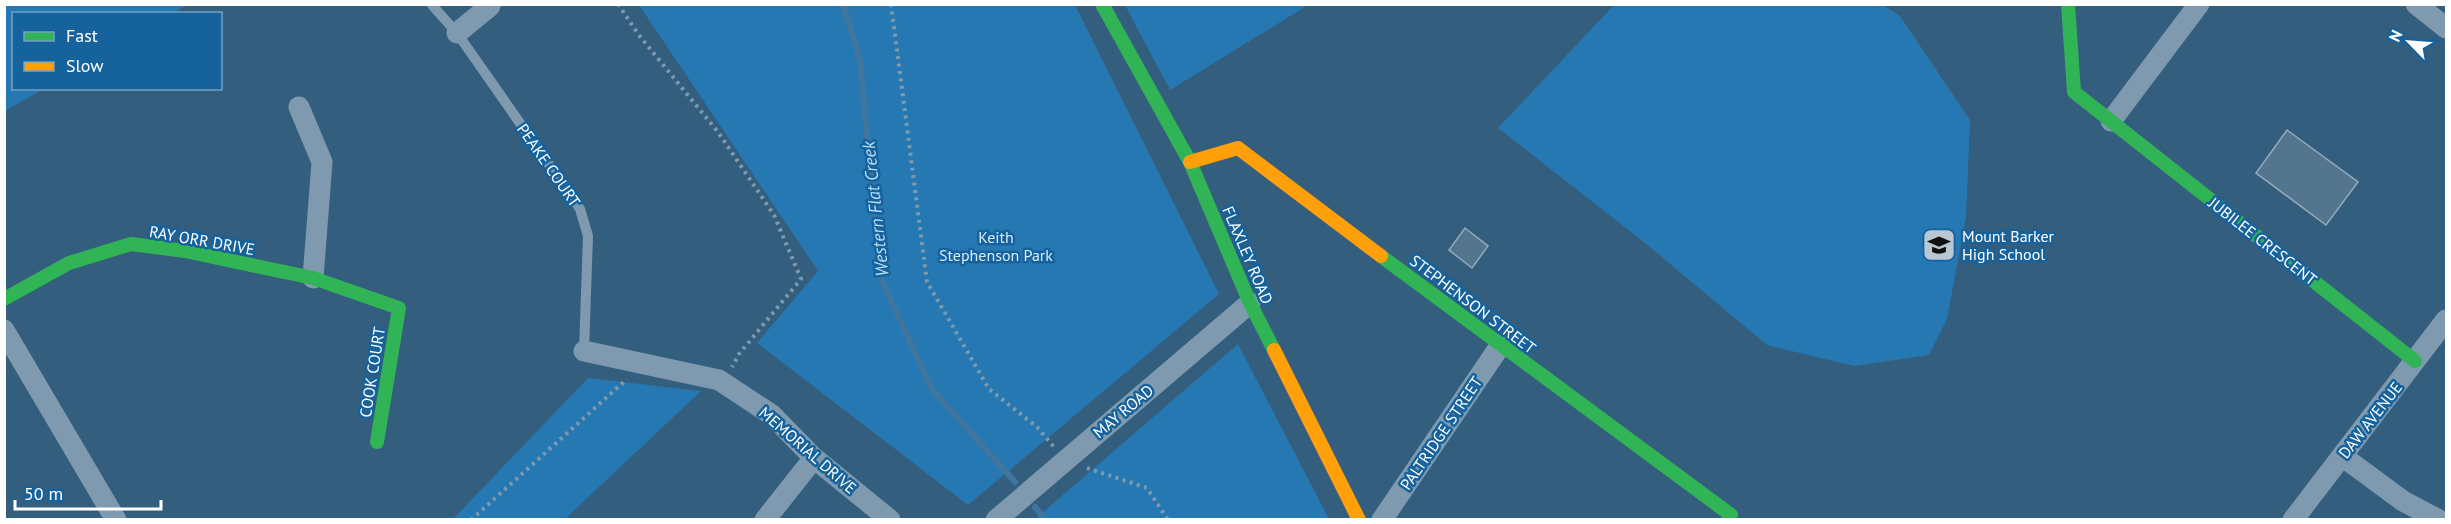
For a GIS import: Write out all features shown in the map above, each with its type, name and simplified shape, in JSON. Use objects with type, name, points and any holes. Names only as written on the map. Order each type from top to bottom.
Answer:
[{"type":"street","name":"FLAXLEY ROAD","points":[[1102,4],[1190,162],[1250,303],[1359,519]]},
{"type":"street","name":"JUBILEE CRESCENT","points":[[2068,4],[2074,92],[2415,361]]},
{"type":"street","points":[[2111,121],[2199,4]]},
{"type":"street","points":[[2416,4],[2446,28]]},
{"type":"street","points":[[457,33],[490,6]]},
{"type":"street","points":[[298,106],[322,162],[313,278]]},
{"type":"street","name":"STEPHENSON STREET","points":[[1190,162],[1238,147],[1729,517]]},
{"type":"street","name":"RAY ORR DRIVE","points":[[4,299],[69,263],[131,244],[185,251],[313,278],[399,308]]},
{"type":"street","name":"MAY ROAD","points":[[996,519],[1250,303]]},
{"type":"street","name":"COOK COURT","points":[[377,442],[399,308]]},
{"type":"street","name":"DAW AVENUE","points":[[2293,519],[2446,320]]},
{"type":"street","points":[[4,330],[116,519]]},
{"type":"street","name":"PALTRIDGE STREET","points":[[1382,519],[1500,346]]},
{"type":"street","name":"MEMORIAL DRIVE","points":[[584,351],[645,363],[724,384],[772,415],[814,458],[890,519]]},
{"type":"street","points":[[2342,456],[2403,501],[2439,519]]},
{"type":"street","points":[[765,519],[814,458]]},
{"type":"lane","name":"PEAKE COURT","points":[[432,5],[457,33],[580,209],[588,236],[584,351]]},
{"type":"path","points":[[618,4],[638,34],[718,132],[774,215],[801,279],[739,354],[724,384]]},
{"type":"path","points":[[891,4],[927,282],[989,388],[1037,427],[1065,460],[1147,488],[1168,519]]},
{"type":"path","points":[[471,519],[645,363]]},
{"type":"green space","points":[[5,4],[187,4],[175,12],[12,12],[12,90],[41,90],[5,111]]},
{"type":"green space","points":[[1615,4],[1881,4],[1900,16],[1970,120],[1966,217],[1947,319],[1929,355],[1854,366],[1767,345],[1645,243],[1498,128]]},
{"type":"green space","name":"Keith Stephenson Park","points":[[639,5],[1075,5],[1219,294],[968,505],[757,343],[818,271]]},
{"type":"green space","points":[[1125,5],[1308,5],[1170,90]]},
{"type":"green space","points":[[1238,344],[1329,519],[1035,519]]},
{"type":"green space","points":[[588,378],[701,391],[565,519],[453,519]]},
{"type":"building","points":[[2287,130],[2358,182],[2326,225],[2256,173]]},
{"type":"building","points":[[1465,228],[1488,246],[1472,268],[1449,250]]},
{"type":"waterway","name":"Western Flat Creek","points":[[843,4],[860,60],[880,277],[932,389],[1015,482]]},
{"type":"waterway","name":"Western Flat Creek","points":[[1035,507],[1046,520]]},
{"type":"traffic: fast","points":[[1102,4],[1190,162],[1250,303],[1274,350]]},
{"type":"traffic: fast","points":[[2068,4],[2074,92],[2415,361]]},
{"type":"traffic: fast","points":[[4,299],[69,263],[131,244],[185,251],[313,278],[399,308],[377,442]]},
{"type":"traffic: fast","points":[[1381,256],[1731,515],[1728,520]]},
{"type":"traffic: slow","points":[[1190,162],[1238,148],[1381,256]]},
{"type":"traffic: slow","points":[[1274,350],[1359,520]]},
{"type":"place","name":"Mount Barker High School","points":[[1939,245]]}]
